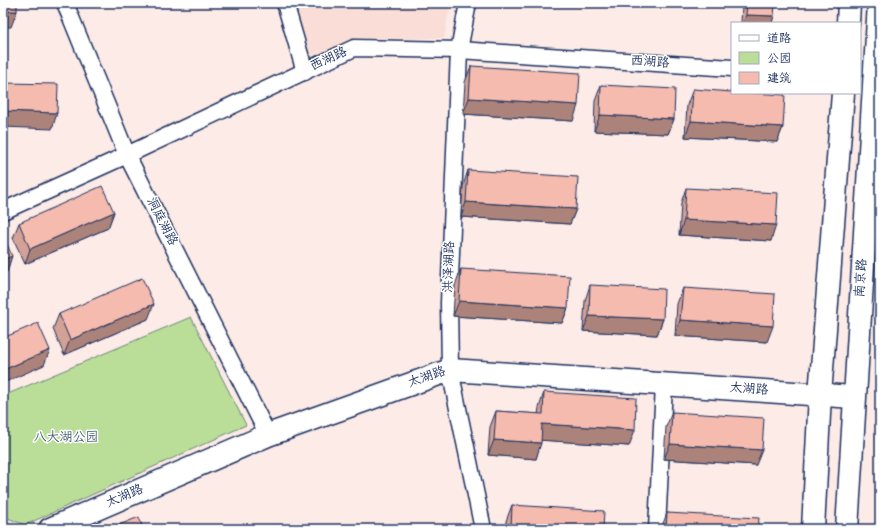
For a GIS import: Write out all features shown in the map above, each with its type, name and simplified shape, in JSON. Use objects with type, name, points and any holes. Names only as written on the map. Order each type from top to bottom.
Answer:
[{"type":"main road","points":[[848,22],[849,3]]},
{"type":"main road","name":"南京路","points":[[847,529],[879,3]]},
{"type":"main road","points":[[813,529],[820,395],[843,94]]},
{"type":"main road","name":"太湖路","points":[[50,529],[268,435],[450,370],[854,397]]},
{"type":"street","name":"洞庭湖路","points":[[65,3],[127,155],[268,435]]},
{"type":"street","points":[[285,3],[305,72]]},
{"type":"street","name":"洪泽湖路","points":[[468,3],[459,50],[448,303],[450,370],[484,529]]},
{"type":"street","name":"西湖路","points":[[3,211],[127,155],[354,48],[459,50],[731,68]]},
{"type":"street","points":[[658,529],[664,385]]},
{"type":"shaded area","points":[[296,3],[450,3],[444,38],[357,38],[307,58]]},
{"type":"green space","name":"八大湖公园","points":[[191,317],[246,425],[25,525],[3,516],[3,396]]},
{"type":"building","points":[[3,3],[17,3],[17,11],[3,11]]},
{"type":"building","points":[[747,3],[775,3],[774,16],[746,15]]},
{"type":"building","points":[[471,66],[580,73],[578,105],[469,98]]},
{"type":"building","points":[[3,83],[58,84],[57,113],[3,111]]},
{"type":"building","points":[[601,85],[675,89],[674,119],[600,115]]},
{"type":"building","points":[[693,89],[731,92],[731,94],[785,95],[783,127],[691,121]]},
{"type":"building","points":[[468,170],[578,177],[576,209],[466,202]]},
{"type":"building","points":[[102,186],[114,212],[30,249],[19,223]]},
{"type":"building","points":[[686,188],[778,193],[776,225],[684,220]]},
{"type":"building","points":[[3,235],[12,256],[3,260]]},
{"type":"building","points":[[461,269],[570,276],[568,308],[459,301]]},
{"type":"building","points":[[142,278],[154,304],[70,340],[59,314]]},
{"type":"building","points":[[590,285],[664,289],[663,319],[589,316]]},
{"type":"building","points":[[683,288],[775,294],[773,326],[680,320]]},
{"type":"building","points":[[38,323],[50,350],[3,370],[3,338]]},
{"type":"building","points":[[544,392],[636,398],[635,430],[542,424],[541,443],[494,440],[496,411],[543,414]]},
{"type":"building","points":[[672,412],[764,418],[762,450],[670,444]]},
{"type":"building","points":[[512,505],[604,511],[603,529],[511,529]]},
{"type":"building","points":[[667,513],[759,518],[758,529],[666,529]]},
{"type":"building","points":[[139,517],[143,529],[109,529]]}]
